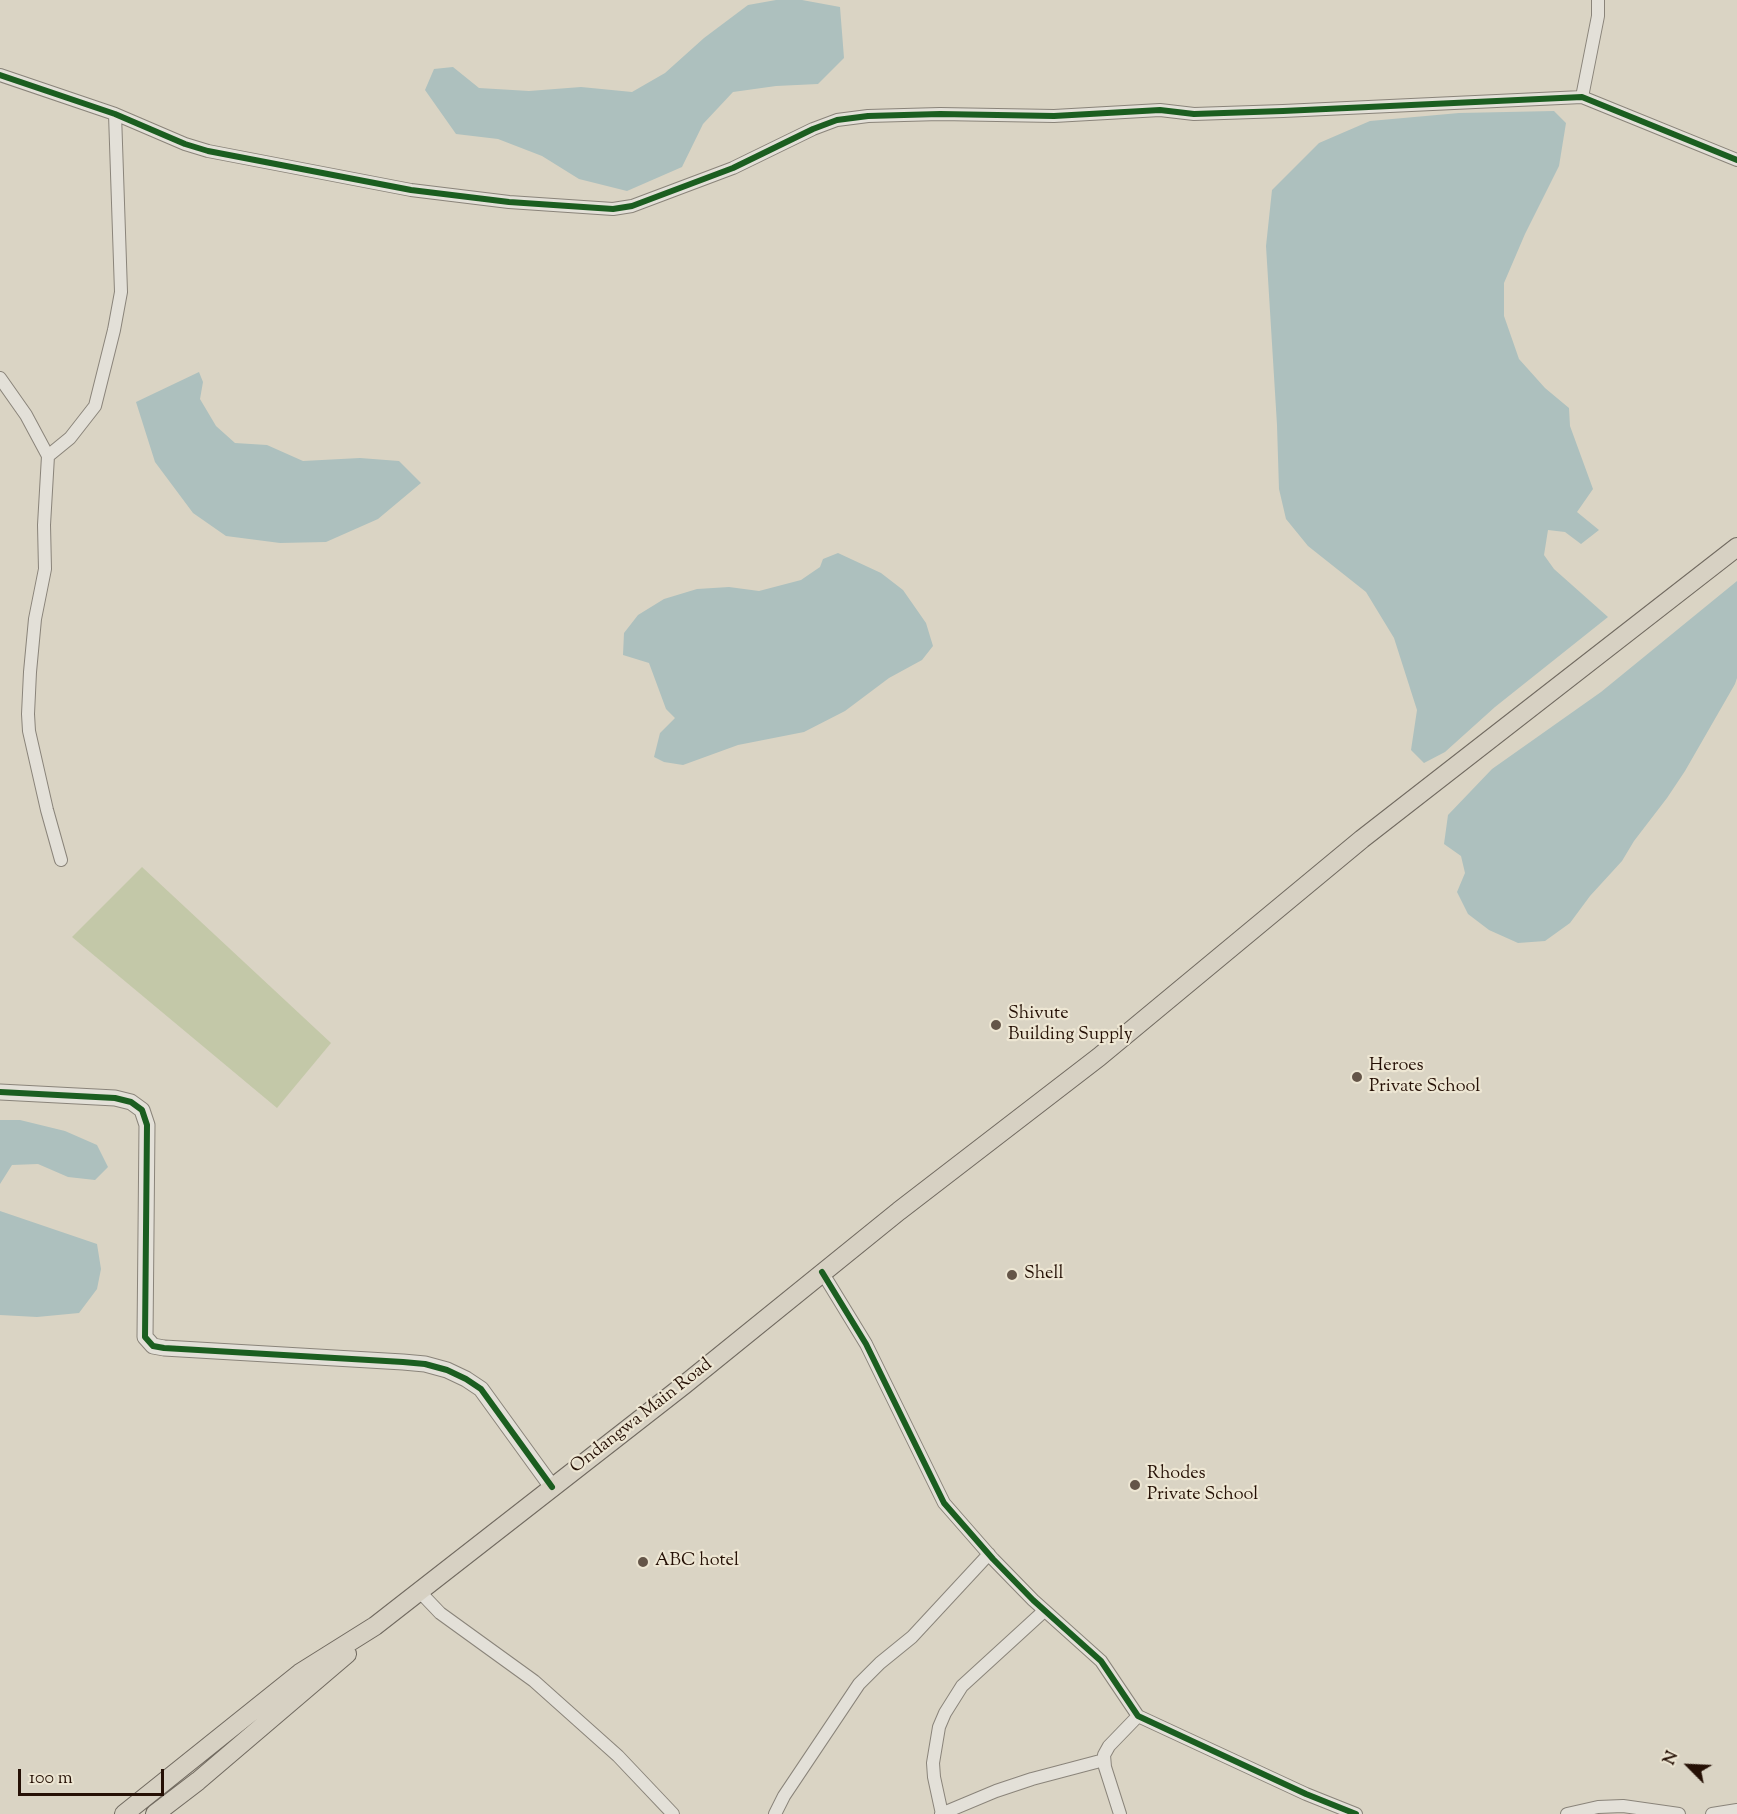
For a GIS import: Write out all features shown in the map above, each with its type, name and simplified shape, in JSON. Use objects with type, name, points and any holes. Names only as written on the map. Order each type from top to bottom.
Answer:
[{"type":"main road","name":"Ondangwa Main Road","points":[[124,1814],[300,1673],[375,1626],[684,1385],[822,1272],[1100,1057],[1362,839],[1737,547]]},
{"type":"main road","name":"Ondangwa Main Road","points":[[155,1814],[198,1781],[355,1648],[375,1626]]},
{"type":"street","points":[[1582,97],[1598,16],[1598,0]]},
{"type":"street","points":[[0,75],[116,114],[185,144],[208,151],[411,190],[509,202],[613,209],[632,206],[734,168],[813,129],[837,120],[868,116],[940,114],[1054,116],[1160,110],[1194,114],[1582,97],[1737,159]]},
{"type":"street","points":[[48,456],[70,438],[95,406],[122,292],[116,114]]},
{"type":"street","points":[[0,378],[26,415],[48,456],[44,525],[45,569],[35,619],[28,714],[47,810],[61,860]]},
{"type":"street","points":[[0,1092],[115,1098],[131,1102],[142,1110],[147,1125],[145,1337],[153,1346],[403,1362],[425,1364],[447,1370],[466,1378],[481,1389],[552,1487]]},
{"type":"street","points":[[822,1272],[866,1344],[944,1503],[988,1554],[1044,1611],[1101,1661],[1138,1716],[1306,1794],[1356,1814]]},
{"type":"street","points":[[775,1814],[784,1796],[859,1684],[912,1637],[988,1554]]},
{"type":"street","points":[[419,1591],[440,1613],[534,1680],[618,1756],[673,1814]]},
{"type":"street","points":[[1044,1611],[962,1686],[945,1713],[939,1727],[933,1763],[941,1814],[1032,1779],[1104,1760]]},
{"type":"street","points":[[1120,1814],[1104,1760],[1109,1746],[1138,1716]]},
{"type":"street","points":[[1567,1814],[1598,1807],[1623,1806],[1679,1814]]},
{"type":"street","points":[[1712,1814],[1737,1810]]},
{"type":"green space","points":[[142,867],[331,1043],[277,1108],[72,937]]},
{"type":"shaded area","points":[[776,0],[802,0],[840,7],[844,58],[818,84],[776,86],[733,92],[703,124],[682,167],[627,191],[579,179],[542,156],[498,139],[456,134],[425,90],[434,69],[453,67],[479,88],[529,91],[581,87],[632,92],[665,73],[704,38],[748,5]]},
{"type":"shaded area","points":[[1554,111],[1566,123],[1559,166],[1525,234],[1504,283],[1504,316],[1519,359],[1545,388],[1569,408],[1570,426],[1593,489],[1577,512],[1599,530],[1581,544],[1565,532],[1548,530],[1544,555],[1554,569],[1608,617],[1495,707],[1445,752],[1424,763],[1411,750],[1417,710],[1394,638],[1366,592],[1308,546],[1286,519],[1279,489],[1266,246],[1272,190],[1319,143],[1370,121],[1459,113]]},
{"type":"shaded area","points":[[199,372],[203,382],[200,399],[216,426],[235,443],[267,445],[303,461],[360,458],[399,461],[421,483],[378,519],[326,542],[280,543],[226,536],[193,513],[155,462],[136,402]]},
{"type":"shaded area","points":[[838,553],[881,573],[903,590],[926,623],[933,646],[922,660],[889,678],[845,711],[804,732],[738,745],[683,765],[664,762],[654,757],[660,733],[675,718],[666,709],[649,663],[623,655],[624,633],[638,615],[664,599],[697,589],[729,587],[759,591],[801,580],[820,567],[823,559]]},
{"type":"shaded area","points":[[1737,581],[1737,678],[1685,771],[1667,798],[1634,841],[1622,861],[1590,896],[1570,923],[1545,941],[1518,943],[1489,930],[1468,914],[1457,892],[1465,873],[1461,856],[1444,844],[1448,815],[1492,769],[1601,692]]},
{"type":"shaded area","points":[[0,1120],[20,1120],[65,1131],[97,1145],[108,1167],[95,1180],[68,1177],[38,1164],[12,1165],[0,1184]]},
{"type":"shaded area","points":[[0,1211],[97,1244],[101,1269],[97,1289],[79,1313],[37,1317],[0,1315]]},
{"type":"cycle path","points":[[0,75],[115,114],[185,144],[208,151],[411,190],[509,202],[613,209],[632,206],[733,168],[813,129],[837,120],[868,116],[940,114],[1054,116],[1160,110],[1194,114],[1582,97],[1737,160]]},
{"type":"cycle path","points":[[0,1092],[115,1098],[131,1102],[142,1110],[147,1125],[145,1337],[153,1346],[403,1362],[425,1364],[447,1370],[481,1389],[552,1487]]},
{"type":"cycle path","points":[[822,1272],[866,1344],[944,1503],[1033,1600],[1101,1661],[1138,1716],[1306,1794],[1356,1814]]},
{"type":"place","name":"Shivute Building Supply","points":[[996,1025]]},
{"type":"place","name":"Heroes Private School","points":[[1357,1077]]},
{"type":"place","name":"Shell","points":[[1012,1275]]},
{"type":"place","name":"Rhodes Private School","points":[[1135,1485]]},
{"type":"place","name":"ABC hotel","points":[[643,1562]]}]
